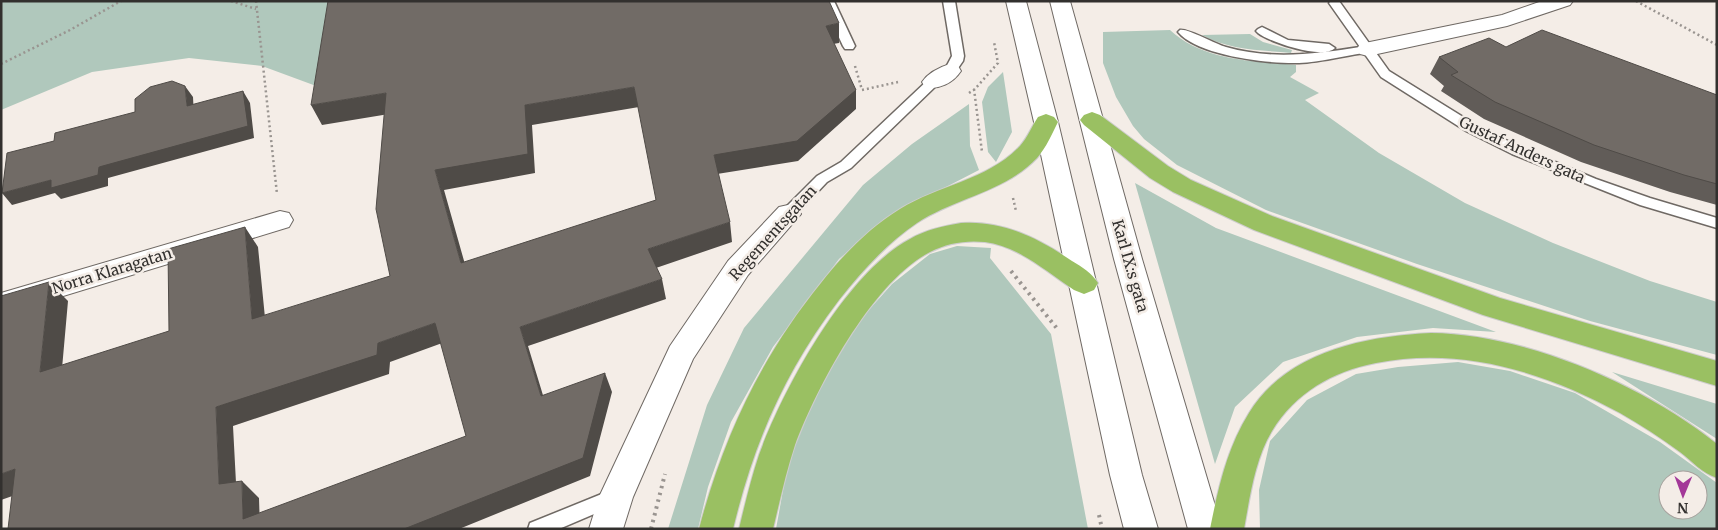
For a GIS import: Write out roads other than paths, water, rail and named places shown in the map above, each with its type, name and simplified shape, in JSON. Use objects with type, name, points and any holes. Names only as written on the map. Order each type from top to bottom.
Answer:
[{"type":"highway","points":[[1092,120],[1174,182],[1263,222],[1493,307],[1717,374]]},
{"type":"highway","points":[[716,529],[724,490],[760,399],[785,352],[817,306],[851,266],[881,235],[911,214],[936,201],[1000,174],[1013,166],[1035,143],[1046,122]]},
{"type":"highway","points":[[756,529],[773,464],[784,432],[805,386],[838,333],[873,286],[892,265],[917,246],[938,237],[961,232],[978,232],[1008,238],[1034,249],[1084,283]]},
{"type":"highway","points":[[1227,529],[1236,482],[1250,444],[1269,408],[1293,384],[1327,365],[1364,352],[1413,347],[1459,346],[1516,358],[1572,375],[1664,424],[1717,464]]},
{"type":"street","points":[[1016,1],[1084,283],[1126,475],[1140,529]]},
{"type":"street","name":"Karl IX:s gata","points":[[1060,1],[1128,259],[1205,529]]},
{"type":"street","points":[[1368,49],[1507,20],[1563,1]]},
{"type":"street","name":"Regementsgatan","points":[[606,529],[616,497],[681,354],[738,268],[788,214]]},
{"type":"street","name":"Norra Klaragatan","points":[[1,304],[280,220]]},
{"type":"lane","points":[[828,1],[850,46]]},
{"type":"lane","name":"Regementsgatan","points":[[788,214],[822,178],[846,165],[957,60],[958,56],[949,1]]},
{"type":"lane","name":"Gustaf Anders gata","points":[[1336,3],[1385,74],[1443,112],[1490,138],[1591,182],[1645,202],[1717,223]]},
{"type":"lane","points":[[1262,31],[1276,40],[1300,46],[1368,49]]},
{"type":"lane","points":[[1184,32],[1217,49],[1292,59],[1368,49]]},
{"type":"lane","points":[[537,529],[616,497]]}]
